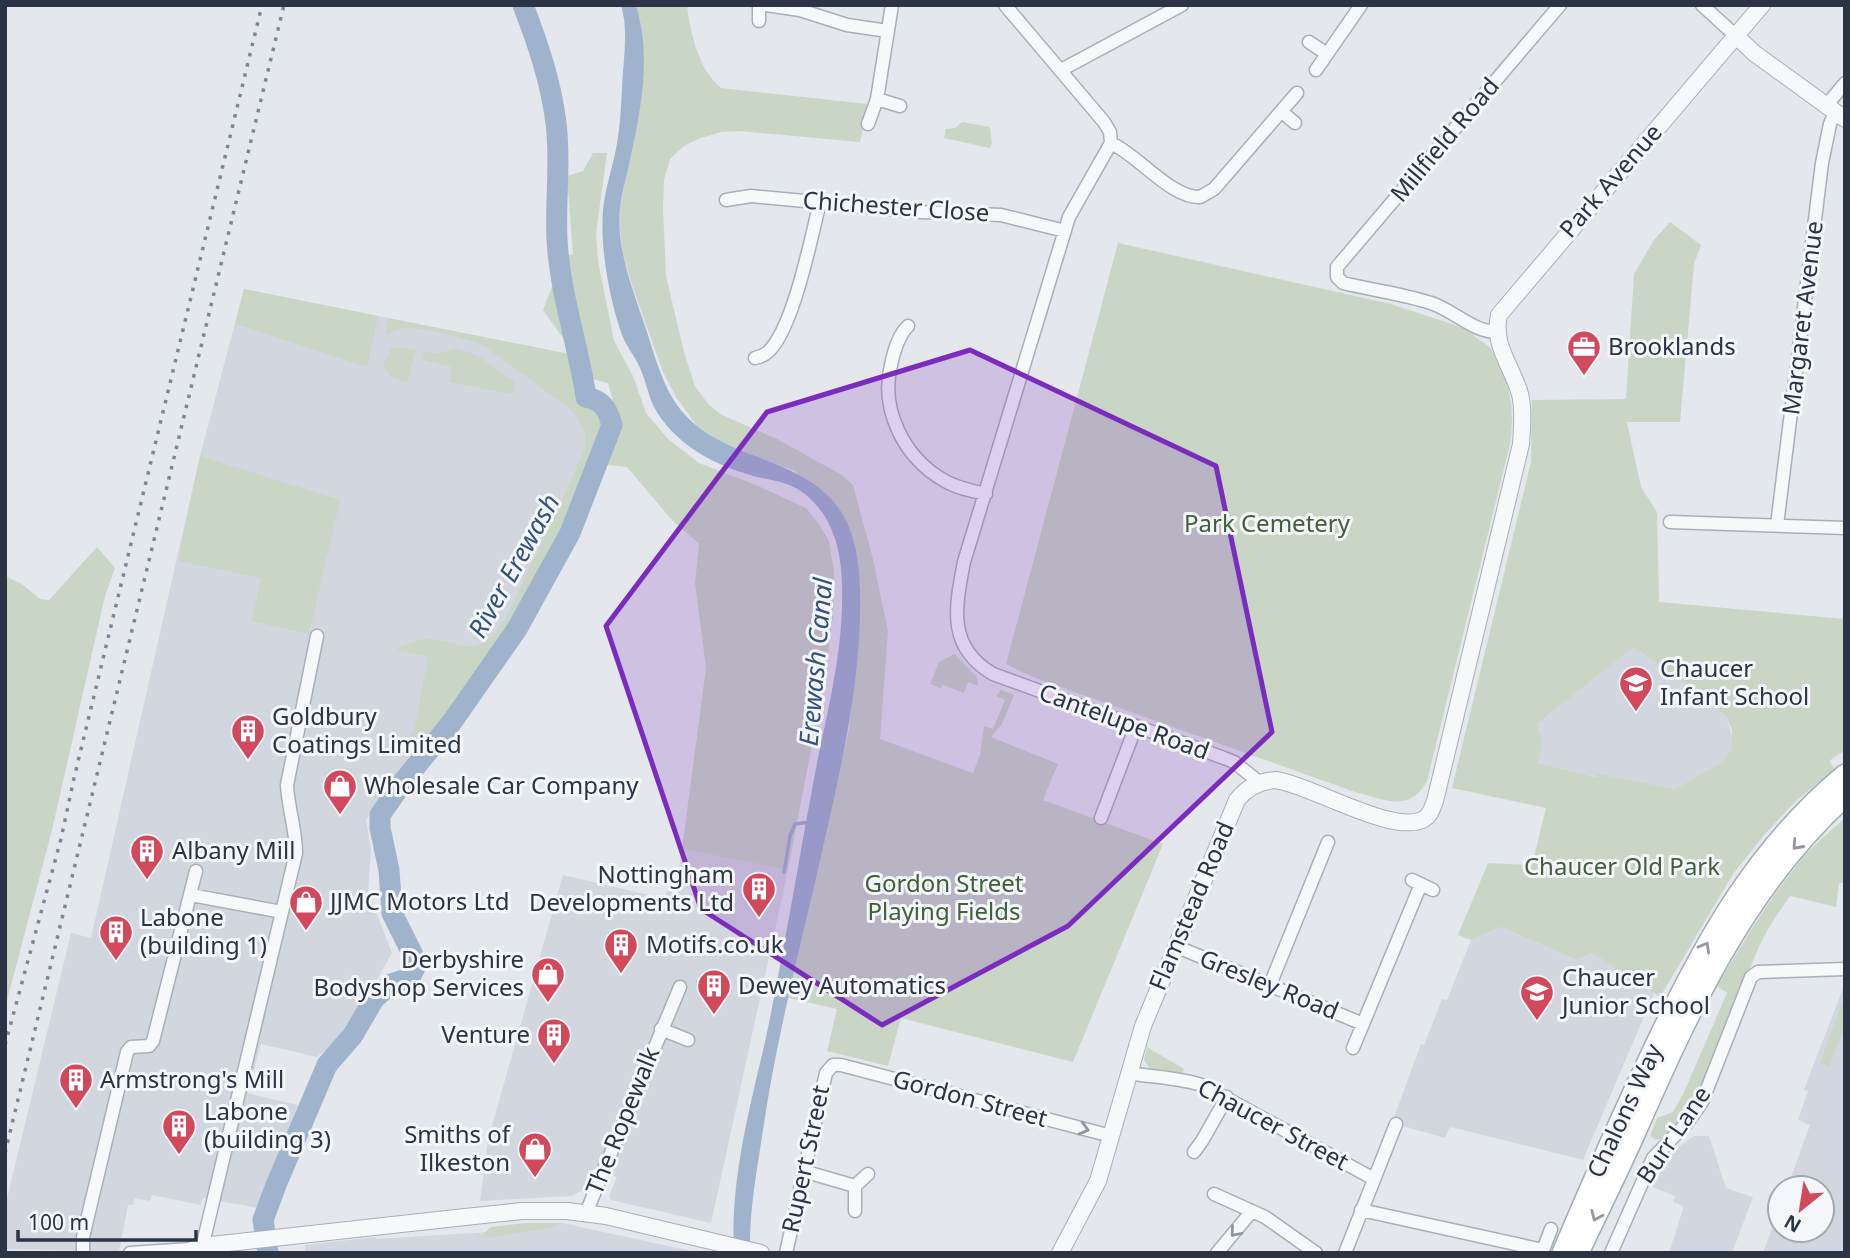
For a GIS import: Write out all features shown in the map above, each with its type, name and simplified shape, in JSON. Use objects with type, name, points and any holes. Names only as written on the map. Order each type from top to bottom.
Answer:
[{"type":"main road","name":"Chalons Way","points":[[1549,1252],[1709,938],[1742,885],[1786,830],[1845,774]]},
{"type":"main road","name":"Chalons Way","points":[[1579,1253],[1720,954],[1787,856],[1845,797]]},
{"type":"street","points":[[759,20],[760,5]]},
{"type":"street","points":[[766,5],[800,10],[847,25],[888,31]]},
{"type":"street","points":[[868,124],[877,99],[892,5]]},
{"type":"street","points":[[1005,5],[1108,128],[1111,143],[1130,153],[1180,193],[1200,197],[1214,189],[1297,93]]},
{"type":"street","points":[[1061,70],[1182,5]]},
{"type":"street","points":[[1316,70],[1361,5]]},
{"type":"street","name":"Millfield Road","points":[[1497,332],[1484,331],[1434,304],[1343,284],[1337,277],[1337,267],[1560,5]]},
{"type":"street","points":[[1702,5],[1754,53],[1835,112],[1845,83]]},
{"type":"street","name":"Park Avenue","points":[[1497,332],[1502,309],[1762,5]]},
{"type":"street","points":[[1309,42],[1327,54]]},
{"type":"street","points":[[877,99],[900,106]]},
{"type":"street","points":[[1282,111],[1295,123]]},
{"type":"street","name":"Margaret Avenue","points":[[1777,525],[1822,163],[1835,112]]},
{"type":"street","name":"Cantelupe Road","points":[[1111,143],[1072,210],[1065,231],[964,562],[958,629],[968,653],[981,667],[993,674],[1234,762],[1259,782]]},
{"type":"street","name":"Chichester Close","points":[[726,200],[751,196],[921,212],[1001,215],[1065,231]]},
{"type":"street","points":[[755,358],[763,356],[774,345],[790,309],[820,202]]},
{"type":"street","points":[[908,326],[898,342],[887,383],[888,402],[895,426],[909,448],[937,476],[953,485],[986,494]]},
{"type":"street","points":[[1259,782],[1283,781],[1384,820],[1410,823],[1430,814],[1521,444],[1520,395],[1499,344],[1497,332]]},
{"type":"street","points":[[1670,522],[1845,528]]},
{"type":"street","points":[[194,1250],[296,853],[294,822],[288,795],[289,772],[317,636]]},
{"type":"street","points":[[1101,818],[1136,726]]},
{"type":"street","name":"Flamstead Road","points":[[1060,1253],[1095,1188],[1138,1040],[1175,946],[1237,800],[1259,782]]},
{"type":"street","points":[[1270,985],[1314,860],[1328,842]]},
{"type":"street","points":[[83,1253],[85,1225],[127,1052],[131,1047],[149,1046],[153,1041],[196,871]]},
{"type":"street","name":"Gresley Road","points":[[1353,1048],[1422,885]]},
{"type":"street","points":[[191,894],[282,912]]},
{"type":"street","name":"Gresley Road","points":[[1175,946],[1363,1024]]},
{"type":"street","name":"Burr Lane","points":[[1611,1253],[1653,1158],[1687,1124],[1702,1102],[1751,977],[1758,972],[1845,970]]},
{"type":"street","name":"The Ropewalk","points":[[586,1213],[680,987]]},
{"type":"street","name":"The Ropewalk","points":[[661,1030],[688,1040]]},
{"type":"street","name":"Gordon Street","points":[[829,1067],[841,1065],[1111,1136]]},
{"type":"street","name":"Rupert Street","points":[[786,1253],[825,1073],[829,1067]]},
{"type":"street","name":"Chaucer Street","points":[[1128,1073],[1196,1082],[1374,1179]]},
{"type":"street","points":[[1194,1152],[1227,1097]]},
{"type":"street","points":[[1345,1253],[1396,1125]]},
{"type":"street","points":[[803,1171],[855,1186]]},
{"type":"street","points":[[855,1211],[855,1186],[868,1174]]},
{"type":"street","points":[[1214,1194],[1272,1221],[1316,1253]]},
{"type":"street","points":[[1361,1210],[1549,1252],[1551,1229]]},
{"type":"street","points":[[1217,1253],[1252,1211]]},
{"type":"street","points":[[130,1253],[194,1250],[285,1235],[522,1212],[586,1213],[761,1253]]},
{"type":"highlighted area","points":[[970,350],[1216,466],[1272,732],[1068,926],[882,1025],[701,909],[606,626],[767,412]]},
{"type":"shaded area","points":[[244,289],[576,356],[584,400],[604,422],[591,463],[567,520],[521,611],[498,648],[456,705],[366,819],[371,850],[368,891],[392,953],[367,997],[336,1041],[317,1057],[261,1044],[247,1093],[298,1105],[259,1208],[203,1198],[201,1205],[152,1195],[150,1201],[135,1198],[133,1205],[128,1205],[119,1251],[5,1249],[5,1207],[71,933],[91,938],[200,456]]},
{"type":"shaded area","name":"Chaucer Infant School","points":[[1634,647],[1718,708],[1727,718],[1733,741],[1724,762],[1675,789],[1598,775],[1597,777],[1537,763],[1543,741],[1537,724]]},
{"type":"shaded area","points":[[682,849],[788,870],[711,1223],[611,1200],[609,1197],[617,1177],[593,1169],[583,1190],[572,1196],[480,1201],[488,1140],[563,875],[666,899],[666,892],[676,887]]},
{"type":"shaded area","name":"Chaucer Junior School","points":[[1501,927],[1577,960],[1592,953],[1654,993],[1583,1160],[1450,1127],[1445,1138],[1392,1123],[1421,1044],[1424,1045],[1442,999],[1447,1000],[1471,940]]},
{"type":"shaded area","points":[[1845,983],[1845,1253],[1763,1253],[1766,1244],[1836,1244],[1836,1174],[1792,1174],[1810,1125],[1798,1120],[1808,1091],[1804,1090]]},
{"type":"shaded area","points":[[1694,1136],[1709,1136],[1726,1188],[1753,1197],[1732,1253],[1669,1253],[1684,1206],[1673,1202],[1675,1196],[1652,1187],[1666,1162],[1682,1144]]},
{"type":"shaded area","points":[[562,1223],[700,1253],[305,1253],[305,1245],[376,1237],[552,1228]]},
{"type":"green space","name":"Gordon Street Playing Fields","points":[[636,5],[687,5],[690,27],[701,61],[721,88],[868,104],[860,142],[739,131],[721,132],[684,146],[670,159],[664,180],[666,276],[695,386],[709,405],[722,415],[777,439],[842,475],[853,485],[873,559],[888,631],[880,739],[973,773],[980,755],[984,726],[993,729],[1005,700],[996,696],[1001,690],[1014,695],[1002,724],[991,737],[1058,764],[1043,800],[1163,844],[1073,1062],[901,1018],[888,1066],[827,1051],[837,1009],[788,998],[849,729],[859,640],[860,587],[854,543],[795,471],[721,443],[697,426],[676,397],[663,372],[632,285],[623,254],[620,229],[620,207],[640,111],[643,71],[640,19]]},
{"type":"green space","points":[[962,122],[990,127],[990,148],[944,138],[946,129],[955,128]]},
{"type":"green space","points":[[593,153],[607,153],[596,233],[598,261],[614,341],[633,376],[646,413],[668,439],[699,463],[806,508],[829,541],[834,571],[833,616],[823,687],[788,870],[682,849],[706,668],[695,583],[699,544],[671,519],[627,467],[591,463],[549,560],[498,648],[421,750],[405,746],[415,727],[428,657],[398,650],[399,647],[427,638],[472,647],[485,642],[494,634],[509,612],[580,461],[585,445],[585,433],[570,409],[486,347],[459,337],[414,328],[401,329],[386,336],[388,318],[575,355],[543,310],[553,284],[550,260],[573,254],[567,176],[583,171]],"holes":[[[580,376],[608,383],[613,401],[598,415],[584,400]]]},
{"type":"green space","name":"Chaucer Old Park","points":[[1670,222],[1701,245],[1694,264],[1680,422],[1627,422],[1641,487],[1657,512],[1659,602],[1845,619],[1845,750],[1829,761],[1835,769],[1796,801],[1733,874],[1660,997],[1592,953],[1577,960],[1501,927],[1471,940],[1458,935],[1488,863],[1532,865],[1546,808],[1452,788],[1531,462],[1532,400],[1626,399],[1634,274],[1654,240]],"holes":[[[1634,647],[1718,708],[1727,718],[1732,730],[1732,748],[1723,762],[1675,789],[1598,774],[1596,777],[1538,763],[1543,741],[1537,724]]]},
{"type":"green space","name":"Park Cemetery","points":[[1118,243],[1391,304],[1470,330],[1490,348],[1497,359],[1510,394],[1510,444],[1427,781],[1412,798],[1396,802],[1355,792],[1030,676],[1006,664]]},
{"type":"green space","points":[[244,289],[378,316],[367,367],[235,324]]},
{"type":"green space","points":[[401,347],[416,350],[407,383],[389,375],[383,365],[391,349]]},
{"type":"green space","points":[[456,349],[477,355],[515,382],[513,392],[449,382],[451,367],[423,360],[424,351],[438,354]]},
{"type":"green space","points":[[200,456],[340,500],[309,634],[252,621],[261,578],[178,561]]},
{"type":"green space","points":[[97,547],[115,568],[105,596],[52,830],[5,1008],[5,576],[22,584],[40,599],[49,600]]},
{"type":"green space","points":[[955,654],[977,677],[978,686],[968,682],[964,693],[943,685],[941,688],[930,684],[939,662]]},
{"type":"green space","points":[[1845,818],[1845,883],[1839,883],[1836,907],[1790,896],[1759,947],[1701,1086],[1686,1113],[1671,1132],[1656,1140],[1650,1136],[1657,1118],[1673,1112],[1727,993],[1717,986],[1781,886],[1810,850]]},
{"type":"green space","points":[[1845,995],[1845,1025],[1829,1067],[1820,1063]]},
{"type":"green space","points":[[1147,1047],[1184,1069],[1182,1073],[1150,1069],[1144,1060]]},
{"type":"green space","points":[[562,1223],[552,1228],[478,1239],[491,1227]]},
{"type":"water","points":[[621,5],[636,5],[641,24],[644,61],[639,118],[622,195],[619,223],[631,284],[664,382],[680,409],[707,433],[817,486],[844,516],[858,561],[860,619],[852,706],[768,1097],[753,1195],[750,1253],[734,1253],[738,1173],[833,686],[842,612],[842,573],[833,533],[820,509],[810,499],[787,484],[720,464],[682,441],[671,431],[654,407],[640,368],[623,337],[609,288],[602,224],[620,119],[625,36]]},
{"type":"waterway","name":"River Erewash","points":[[268,1253],[263,1220],[327,1065],[353,1035],[374,999],[391,984],[410,978],[417,963],[392,913],[389,870],[380,815],[452,722],[517,629],[570,533],[612,425],[604,406],[586,397],[565,299],[559,260],[558,152],[554,108],[543,63],[523,5]]},
{"type":"waterway","points":[[784,872],[790,836],[795,824],[810,822]]},
{"type":"railway","points":[[5,1045],[61,839],[262,5]]},
{"type":"railway","points":[[5,1153],[284,5]]},
{"type":"place","name":"Brooklands","points":[[1584,377]]},
{"type":"place","name":"Chaucer Infant School","points":[[1636,713]]},
{"type":"place","name":"Goldbury Coatings Limited","points":[[248,761]]},
{"type":"place","name":"Wholesale Car Company","points":[[340,816]]},
{"type":"place","name":"Albany Mill","points":[[147,881]]},
{"type":"place","name":"Nottingham Developments Ltd","points":[[759,919]]},
{"type":"place","name":"JJMC Motors Ltd","points":[[306,932]]},
{"type":"place","name":"Labone (building 1)","points":[[116,962]]},
{"type":"place","name":"Motifs.co.uk","points":[[621,975]]},
{"type":"place","name":"Derbyshire Bodyshop Services","points":[[548,1004]]},
{"type":"place","name":"Dewey Automatics","points":[[714,1016]]},
{"type":"place","name":"Chaucer Junior School","points":[[1537,1022]]},
{"type":"place","name":"Venture","points":[[554,1065]]},
{"type":"place","name":"Armstrong's Mill","points":[[76,1110]]},
{"type":"place","name":"Labone (building 3)","points":[[179,1156]]},
{"type":"place","name":"Smiths of Ilkeston","points":[[535,1179]]},
{"type":"water label","name":"Erewash Canal","points":[[816,662]]}]
